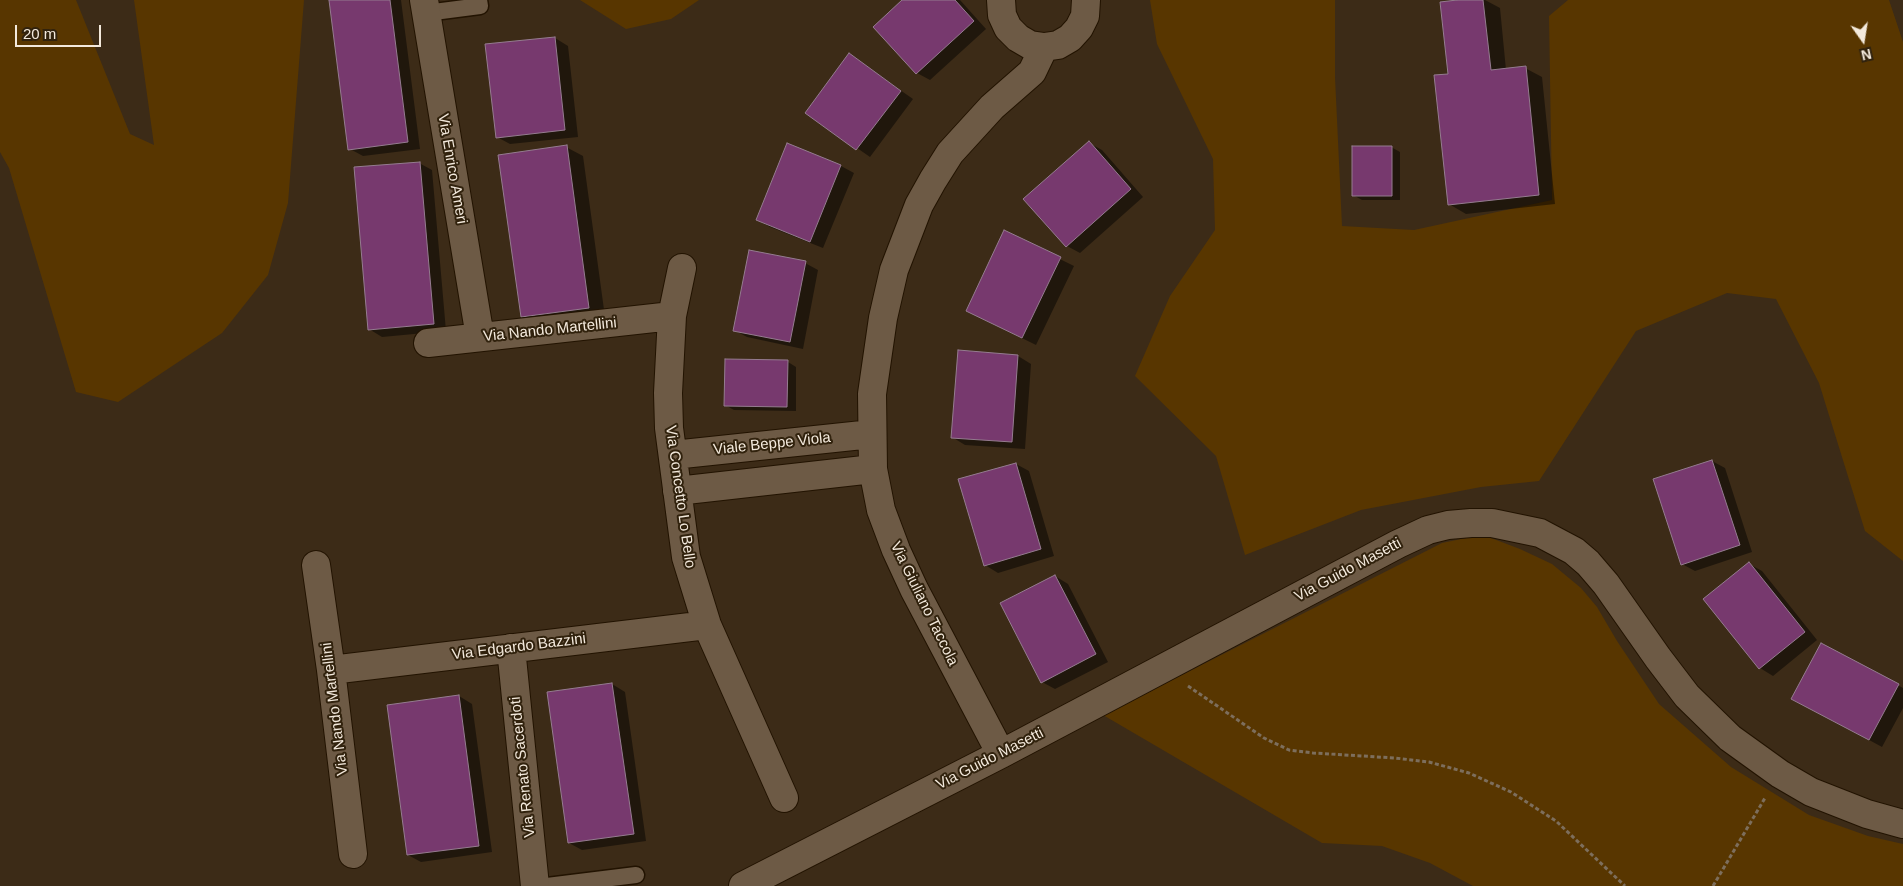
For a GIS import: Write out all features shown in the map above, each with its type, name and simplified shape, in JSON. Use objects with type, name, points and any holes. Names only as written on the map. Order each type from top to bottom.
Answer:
[{"type":"street","points":[[1002,0],[1002,15],[1008,28],[1024,42],[1044,47],[1058,45],[1070,38],[1079,28],[1085,16],[1086,0]]},
{"type":"street","name":"Via Enrico Ameri","points":[[425,6],[480,338]]},
{"type":"street","name":"Via Giuliano Taccola","points":[[1001,754],[914,589],[896,550],[882,510],[873,469],[872,394],[883,318],[894,270],[919,205],[932,180],[950,153],[992,107],[1032,72],[1044,47]]},
{"type":"street","name":"Via Concetto Lo Bello","points":[[682,268],[672,316],[668,428],[686,557],[707,625],[784,798]]},
{"type":"street","name":"Via Nando Martellini","points":[[428,343],[672,316]]},
{"type":"street","name":"Viale Beppe Viola","points":[[673,455],[872,434]]},
{"type":"street","points":[[677,491],[873,469]]},
{"type":"street","name":"Via Guido Masetti","points":[[743,886],[1001,754],[1418,534],[1448,525],[1492,523],[1540,533],[1563,544],[1588,563],[1606,584],[1687,696],[1730,738],[1780,774],[1811,792],[1844,806],[1903,824]]},
{"type":"street","name":"Via Nando Martellini","points":[[316,565],[331,670],[353,854]]},
{"type":"street","name":"Via Edgardo Bazzini","points":[[331,670],[707,625]]},
{"type":"street","name":"Via Renato Sacerdoti","points":[[511,648],[535,886]]},
{"type":"lane","points":[[425,6],[480,6],[479,0]]},
{"type":"lane","points":[[547,886],[636,875]]},
{"type":"path","points":[[1162,668],[1264,738],[1289,750],[1313,754],[1395,758],[1429,762],[1469,773],[1511,792],[1556,821],[1626,886]]},
{"type":"path","points":[[1713,886],[1780,774]]},
{"type":"shaded area","points":[[0,0],[76,0],[130,134],[154,145],[134,0],[304,0],[288,203],[268,275],[222,333],[118,402],[76,392],[9,168],[0,152]]},
{"type":"shaded area","points":[[580,0],[699,0],[671,19],[626,29]]},
{"type":"shaded area","points":[[1150,0],[1335,0],[1335,77],[1342,226],[1414,230],[1552,200],[1549,16],[1568,0],[1889,0],[1903,42],[1903,561],[1865,531],[1819,383],[1776,299],[1727,293],[1636,331],[1539,481],[1481,487],[1361,510],[1245,555],[1216,456],[1135,376],[1170,296],[1215,230],[1213,159],[1157,44]]},
{"type":"shaded area","points":[[1466,538],[1491,538],[1552,564],[1581,588],[1597,607],[1659,704],[1731,767],[1809,815],[1868,836],[1903,844],[1903,886],[1473,886],[1430,863],[1382,846],[1322,843],[1103,715],[1442,543]]},
{"type":"building","points":[[329,0],[390,0],[408,142],[348,150]]},
{"type":"building","points":[[902,0],[955,0],[974,21],[916,74],[873,27]]},
{"type":"building","points":[[1483,0],[1491,70],[1526,66],[1539,195],[1448,205],[1434,75],[1448,74],[1440,2]]},
{"type":"building","points":[[555,37],[565,130],[496,138],[485,44]]},
{"type":"building","points":[[849,53],[901,91],[856,150],[805,113]]},
{"type":"building","points":[[1089,141],[1131,189],[1066,247],[1023,199]]},
{"type":"building","points":[[787,143],[841,165],[810,242],[756,220]]},
{"type":"building","points":[[567,145],[589,308],[521,317],[498,155]]},
{"type":"building","points":[[1352,146],[1392,146],[1392,196],[1352,196]]},
{"type":"building","points":[[420,162],[434,324],[368,330],[354,167]]},
{"type":"building","points":[[1004,230],[1061,257],[1022,338],[966,311]]},
{"type":"building","points":[[749,250],[806,261],[790,342],[733,331]]},
{"type":"building","points":[[958,350],[1018,355],[1012,442],[951,438]]},
{"type":"building","points":[[725,359],[788,360],[787,407],[724,406]]},
{"type":"building","points":[[1712,460],[1740,545],[1681,565],[1653,479]]},
{"type":"building","points":[[1016,463],[1041,549],[984,566],[958,479]]},
{"type":"building","points":[[1749,562],[1805,632],[1759,669],[1703,599]]},
{"type":"building","points":[[1055,575],[1096,654],[1041,683],[1000,603]]},
{"type":"building","points":[[1821,643],[1899,684],[1869,740],[1791,699]]},
{"type":"building","points":[[612,683],[634,834],[568,843],[547,692]]},
{"type":"building","points":[[459,695],[479,846],[407,855],[387,705]]}]
